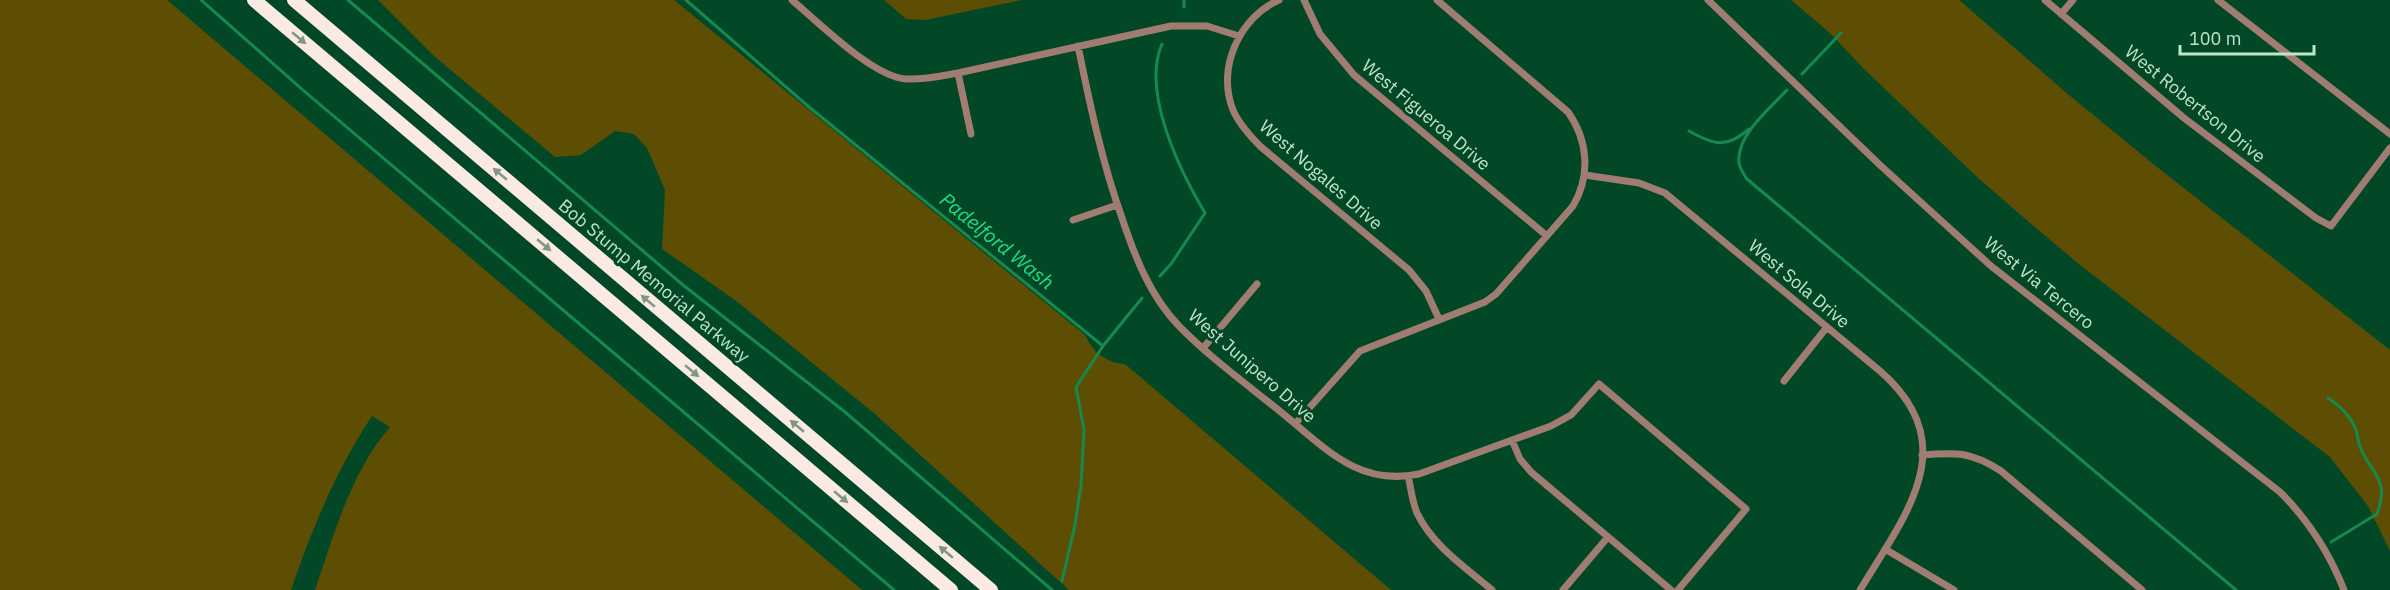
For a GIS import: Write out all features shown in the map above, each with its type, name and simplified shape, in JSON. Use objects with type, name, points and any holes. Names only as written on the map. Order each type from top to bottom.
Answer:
[{"type":"highway","points":[[254,0],[951,590]]},
{"type":"highway","name":"Bob Stump Memorial Parkway","points":[[294,0],[991,590]]},
{"type":"street","points":[[792,0],[858,56],[889,75],[904,79],[928,79],[1185,24],[1207,26],[1239,36],[1256,14],[1280,0]]},
{"type":"street","name":"West Figueroa Drive","points":[[1304,0],[1320,34],[1354,75],[1547,236]]},
{"type":"street","points":[[1295,424],[1360,351],[1485,302],[1496,294],[1573,206],[1581,189],[1585,174],[1581,133],[1568,111],[1437,0]]},
{"type":"street","name":"West Via Tercero","points":[[1708,0],[1881,166],[1991,266],[2280,492],[2302,514],[2321,540],[2344,590]]},
{"type":"street","name":"West Robertson Drive","points":[[2045,0],[2184,118],[2316,218],[2331,226],[2390,148]]},
{"type":"street","points":[[2061,14],[2073,0]]},
{"type":"street","points":[[2217,0],[2390,134]]},
{"type":"street","name":"West Nogales Drive","points":[[1239,36],[1232,53],[1229,90],[1233,109],[1242,124],[1261,147],[1409,270],[1426,291],[1439,319]]},
{"type":"street","name":"West Junipero Drive","points":[[1078,46],[1095,133],[1134,255],[1146,281],[1179,326],[1295,424],[1348,465],[1376,475],[1408,476]]},
{"type":"street","points":[[958,73],[971,134]]},
{"type":"street","name":"West Sola Drive","points":[[1585,174],[1639,183],[1665,193],[1827,327],[1892,382],[1904,395],[1918,423],[1922,474],[1914,497],[1860,590]]},
{"type":"street","points":[[1072,220],[1117,205]]},
{"type":"street","points":[[1204,347],[1257,284]]},
{"type":"street","points":[[1784,381],[1827,327]]},
{"type":"street","points":[[1492,590],[1444,549],[1429,531],[1417,512],[1408,476],[1561,422],[1580,407],[1599,384],[1746,509],[1677,590]]},
{"type":"street","points":[[1512,440],[1520,459],[1531,472],[1671,590]]},
{"type":"street","points":[[1922,455],[1953,452],[1983,460],[2001,471],[2142,590]]},
{"type":"street","points":[[1563,590],[1608,537]]},
{"type":"street","points":[[1885,549],[1954,590]]},
{"type":"shaded area","points":[[0,0],[167,0],[862,590],[315,590],[354,484],[376,445],[390,427],[372,416],[347,457],[326,500],[291,590],[0,590]]},
{"type":"shaded area","points":[[378,0],[674,0],[1085,335],[1101,356],[1125,364],[1391,590],[1069,590],[875,414],[735,300],[662,249],[665,190],[647,148],[634,134],[615,131],[581,155],[555,157],[434,56]]},
{"type":"shaded area","points":[[884,0],[1022,0],[925,20],[906,19]]},
{"type":"shaded area","points":[[1791,0],[1959,0],[2152,163],[2390,350],[2390,551],[2368,506],[2330,457],[2080,265],[2029,222],[1977,177],[1863,68],[1831,34]]},
{"type":"waterway","points":[[201,0],[304,91],[894,590]]},
{"type":"waterway","points":[[348,0],[683,285],[845,412],[1052,590]]},
{"type":"waterway","name":"Padelford Wash","points":[[686,0],[809,107],[1103,346]]},
{"type":"waterway","points":[[1184,0],[1184,7]]},
{"type":"waterway","points":[[1802,74],[1841,33]]},
{"type":"waterway","points":[[1160,276],[1171,264],[1205,213],[1185,176],[1166,131],[1156,85],[1157,63],[1162,44]]},
{"type":"waterway","points":[[1787,90],[1764,113],[1743,142],[1739,164],[1747,179],[2236,590]]},
{"type":"waterway","points":[[1689,131],[1720,143],[1733,140],[1749,129]]},
{"type":"waterway","name":"Padelford Wash","points":[[1062,581],[1075,525],[1081,485],[1084,430],[1076,387],[1103,346],[1142,298]]},
{"type":"waterway","points":[[2328,398],[2345,412],[2354,425],[2360,447],[2378,478],[2382,493],[2377,514],[2331,542]]}]
